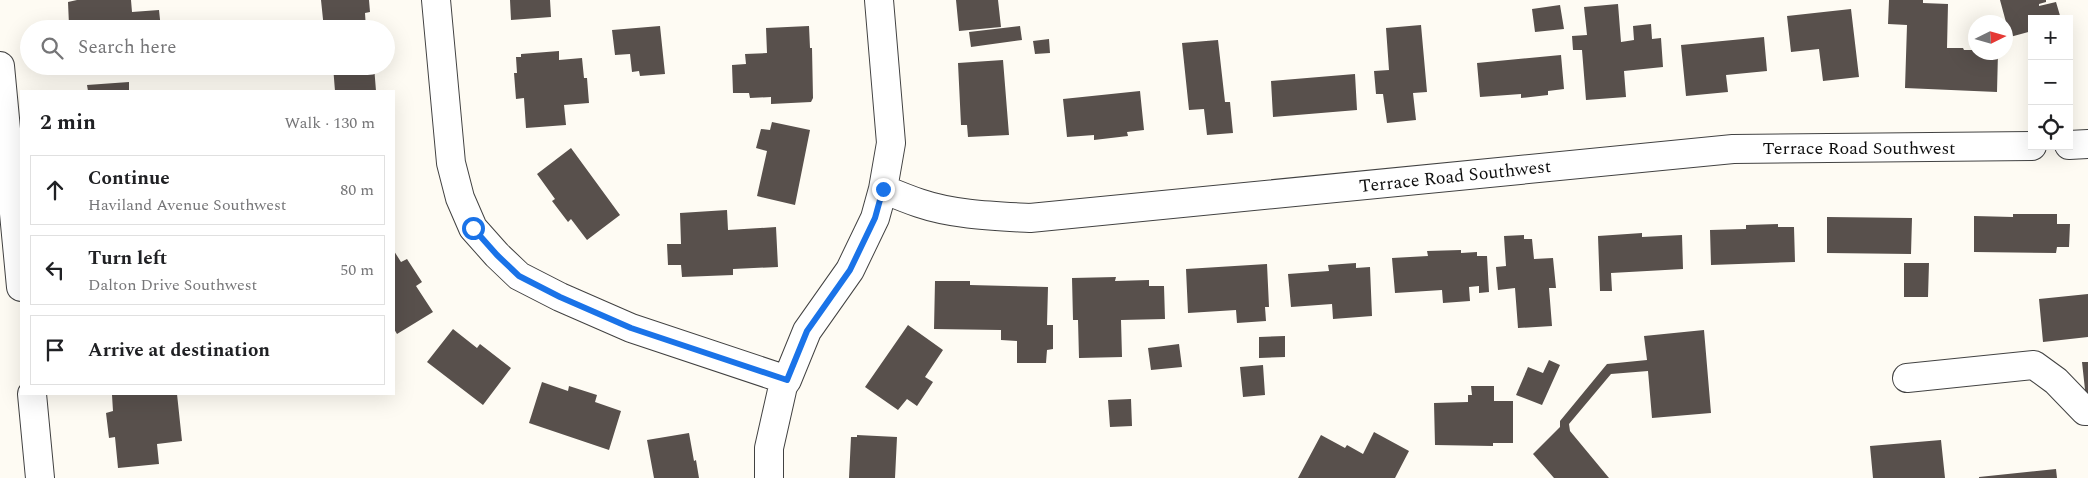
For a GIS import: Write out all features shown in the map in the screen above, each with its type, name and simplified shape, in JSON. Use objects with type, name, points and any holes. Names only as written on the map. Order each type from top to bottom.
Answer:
[{"type":"street","points":[[436,0],[451,163],[460,198],[473,228],[497,255],[519,276],[560,297],[631,328],[787,380]]},
{"type":"street","points":[[769,478],[769,448],[783,386],[807,331],[850,270],[875,218],[883,189],[891,143],[879,0]]},
{"type":"street","points":[[0,66],[20,276]]},
{"type":"street","points":[[2073,145],[2088,144]]},
{"type":"street","name":"Terrace Road Southwest","points":[[883,189],[920,204],[951,211],[988,216],[1030,218],[1733,149],[2028,146]]},
{"type":"street","points":[[1907,378],[2034,365],[2056,381],[2085,412],[2088,411]]},
{"type":"street","points":[[32,395],[40,478]]},
{"type":"building","points":[[77,0],[131,0],[132,12],[159,10],[160,20],[69,20],[68,2]]},
{"type":"building","points":[[321,0],[369,0],[370,12],[365,13],[365,20],[323,20]]},
{"type":"building","points":[[510,0],[550,0],[551,17],[511,20]]},
{"type":"building","points":[[956,0],[998,0],[1001,27],[959,31]]},
{"type":"building","points":[[1889,0],[1923,0],[1923,3],[1948,4],[1947,48],[1963,48],[1968,50],[1968,60],[1998,60],[1997,92],[1905,88],[1907,25],[1888,24]]},
{"type":"building","points":[[2000,0],[2046,0],[2046,2],[2039,4],[2039,6],[2056,2],[2060,15],[2028,15],[2028,32],[2013,36],[2013,15],[2004,15]]},
{"type":"building","points":[[1618,4],[1621,42],[1634,40],[1633,26],[1651,24],[1652,39],[1661,38],[1663,67],[1624,71],[1626,97],[1586,100],[1582,50],[1573,50],[1572,36],[1587,35],[1584,7]]},
{"type":"building","points":[[1560,5],[1564,29],[1535,32],[1532,9]]},
{"type":"building","points":[[1851,9],[1859,77],[1823,81],[1819,49],[1791,52],[1787,16]]},
{"type":"building","points":[[1421,25],[1427,92],[1413,93],[1416,120],[1387,123],[1383,94],[1376,94],[1374,71],[1389,70],[1386,28]]},
{"type":"building","points":[[660,26],[665,74],[640,76],[639,71],[632,72],[630,54],[615,55],[612,30]]},
{"type":"building","points":[[809,26],[810,48],[812,48],[813,98],[811,102],[771,104],[771,97],[750,98],[749,93],[733,93],[732,65],[746,64],[745,54],[767,53],[766,28]]},
{"type":"building","points":[[1020,26],[1022,40],[971,47],[969,32]]},
{"type":"building","points":[[1764,37],[1767,71],[1726,75],[1728,92],[1686,96],[1681,45]]},
{"type":"building","points":[[1049,39],[1050,53],[1035,54],[1033,41]]},
{"type":"building","points":[[1218,40],[1225,102],[1230,102],[1233,133],[1207,135],[1204,109],[1189,110],[1182,43]]},
{"type":"building","points":[[559,51],[559,60],[582,58],[584,78],[587,78],[589,103],[564,105],[566,125],[526,128],[524,98],[516,99],[514,73],[517,73],[516,57],[521,57],[521,54]]},
{"type":"building","points":[[1561,55],[1564,89],[1548,91],[1548,95],[1521,98],[1521,94],[1480,97],[1477,63]]},
{"type":"building","points":[[1003,60],[1009,135],[968,137],[967,125],[961,125],[958,63]]},
{"type":"building","points":[[1355,74],[1357,110],[1273,117],[1271,81]]},
{"type":"building","points":[[334,75],[375,75],[376,90],[335,90]]},
{"type":"building","points":[[129,82],[129,90],[88,90],[87,85]]},
{"type":"building","points":[[1140,91],[1144,130],[1127,132],[1128,136],[1094,140],[1094,135],[1067,137],[1063,99]]},
{"type":"building","points":[[772,122],[810,130],[795,205],[757,196],[767,151],[756,148],[761,129],[770,130]]},
{"type":"building","points":[[571,148],[620,215],[587,240],[571,219],[568,222],[552,201],[555,199],[537,174]]},
{"type":"building","points":[[727,210],[728,230],[776,227],[778,267],[733,269],[733,275],[682,277],[681,265],[668,265],[667,244],[681,244],[680,213]]},
{"type":"building","points":[[2013,214],[2057,214],[2057,224],[2070,224],[2069,247],[2057,247],[2056,253],[1974,252],[1974,216],[2013,217]]},
{"type":"building","points":[[1827,217],[1912,218],[1911,254],[1827,253]]},
{"type":"building","points":[[1778,224],[1778,227],[1794,227],[1795,262],[1711,265],[1710,230],[1746,229],[1746,225]]},
{"type":"building","points":[[1642,233],[1642,237],[1682,235],[1683,269],[1611,273],[1612,291],[1600,291],[1598,236]]},
{"type":"building","points":[[1524,235],[1524,239],[1532,239],[1534,259],[1553,258],[1556,288],[1549,288],[1552,326],[1518,328],[1515,288],[1498,290],[1496,267],[1506,266],[1504,236]]},
{"type":"building","points":[[1461,250],[1461,253],[1477,252],[1477,256],[1487,256],[1489,292],[1479,293],[1479,286],[1469,287],[1470,301],[1443,303],[1442,290],[1395,293],[1392,258],[1428,256],[1427,251]]},
{"type":"building","points":[[395,253],[401,262],[407,259],[422,282],[416,286],[433,312],[397,334],[395,331]]},
{"type":"building","points":[[1356,263],[1356,268],[1370,267],[1372,316],[1333,319],[1332,304],[1291,307],[1288,274],[1329,271],[1328,265]]},
{"type":"building","points":[[1904,263],[1929,263],[1928,297],[1904,297]]},
{"type":"building","points":[[1267,264],[1269,307],[1265,307],[1266,321],[1237,323],[1236,310],[1188,313],[1186,269]]},
{"type":"building","points":[[1116,277],[1115,281],[1149,280],[1149,286],[1164,286],[1165,319],[1121,320],[1122,357],[1079,358],[1078,320],[1073,320],[1072,278]]},
{"type":"building","points":[[935,281],[970,281],[970,285],[1048,287],[1047,325],[1053,325],[1053,349],[1047,350],[1046,363],[1017,363],[1017,341],[1001,340],[1001,330],[934,329]]},
{"type":"building","points":[[2088,294],[2088,337],[2043,342],[2039,299]]},
{"type":"building","points":[[908,325],[943,350],[925,377],[933,382],[917,406],[907,399],[898,410],[865,387]]},
{"type":"building","points":[[453,329],[477,348],[480,344],[511,368],[483,405],[427,362]]},
{"type":"building","points":[[1704,330],[1711,413],[1652,418],[1648,371],[1611,374],[1569,424],[1570,431],[1609,478],[1554,478],[1533,454],[1560,427],[1560,421],[1607,364],[1647,360],[1644,336]]},
{"type":"building","points":[[1285,336],[1285,357],[1259,358],[1259,337]]},
{"type":"building","points":[[1179,344],[1182,367],[1151,370],[1148,348]]},
{"type":"building","points":[[1549,360],[1560,365],[1542,405],[1516,395],[1528,367],[1543,373]]},
{"type":"building","points":[[2082,362],[2088,362],[2088,408],[2087,408]]},
{"type":"building","points":[[1263,365],[1265,395],[1243,397],[1240,367]]},
{"type":"building","points":[[542,382],[568,391],[569,386],[597,395],[595,402],[621,411],[609,450],[529,423]]},
{"type":"building","points":[[1471,386],[1494,386],[1494,401],[1513,401],[1513,443],[1493,443],[1493,446],[1435,445],[1434,403],[1468,402],[1468,395],[1472,395]]},
{"type":"building","points":[[112,395],[177,395],[182,441],[157,444],[159,464],[118,468],[115,437],[109,438],[106,413],[113,411]]},
{"type":"building","points":[[1131,399],[1132,426],[1110,427],[1108,400]]},
{"type":"building","points":[[1374,432],[1409,451],[1395,478],[1298,478],[1321,435],[1345,448],[1347,445],[1363,454]]},
{"type":"building","points":[[689,433],[699,478],[654,478],[647,440]]},
{"type":"building","points":[[857,435],[897,437],[895,478],[849,478],[851,437],[857,437]]},
{"type":"building","points":[[1941,440],[1945,478],[1873,478],[1870,446]]},
{"type":"building","points":[[2056,469],[2057,478],[1979,478],[1979,477]]},
{"type":"route","points":[[473,228],[519,276],[560,297],[631,328],[787,380],[807,331],[850,270],[875,218],[883,189]]}]
